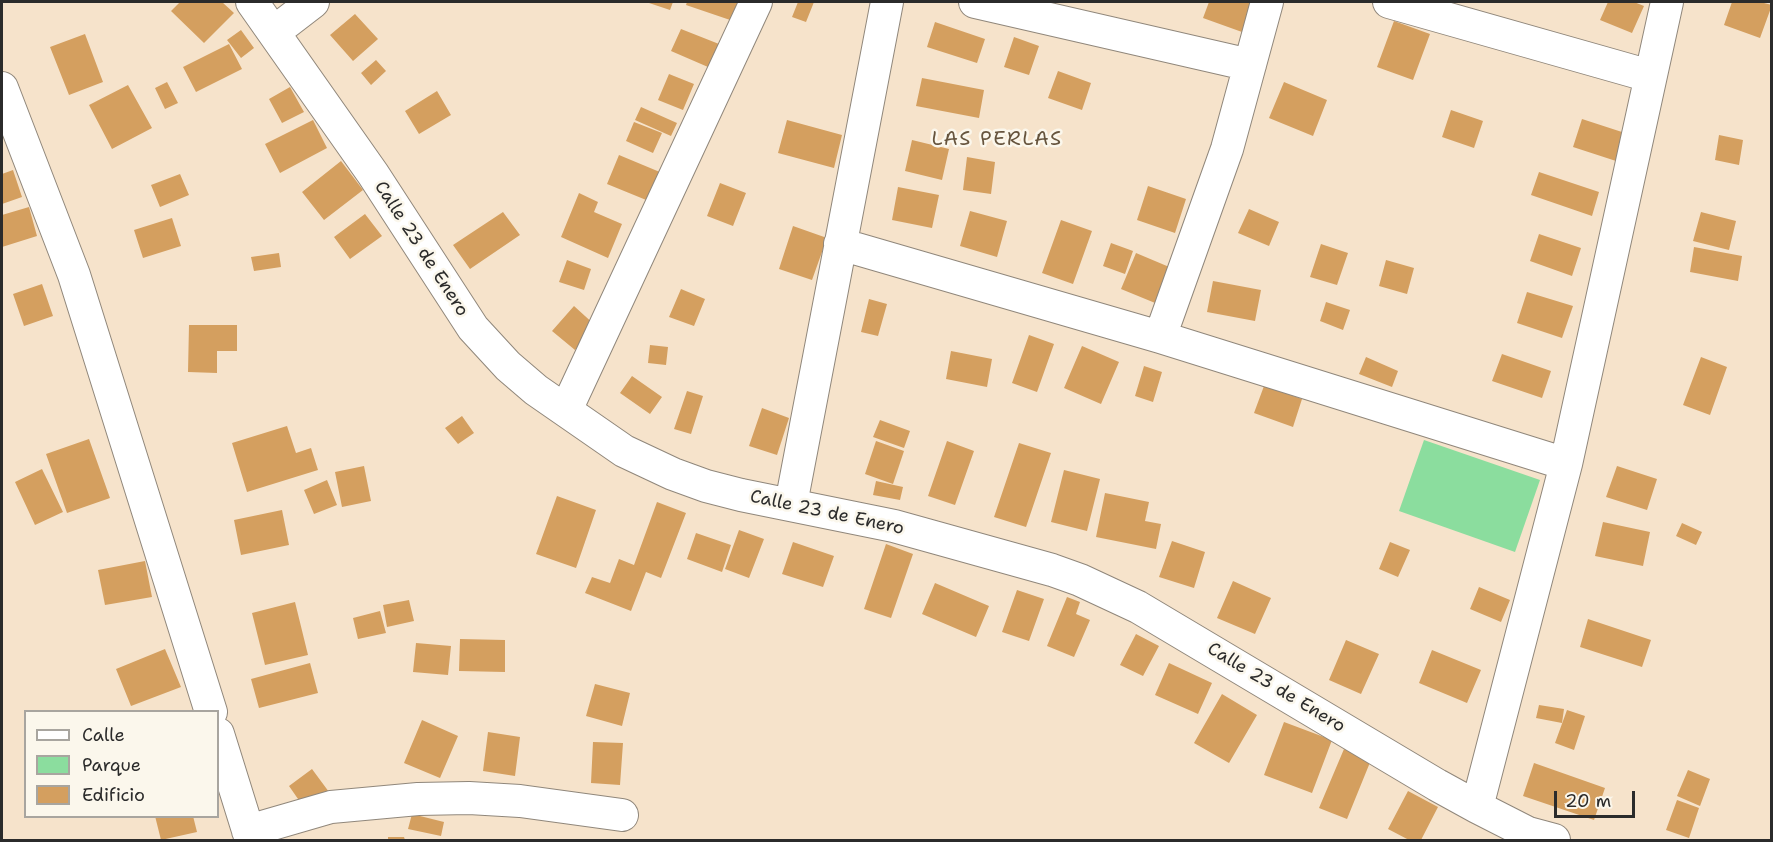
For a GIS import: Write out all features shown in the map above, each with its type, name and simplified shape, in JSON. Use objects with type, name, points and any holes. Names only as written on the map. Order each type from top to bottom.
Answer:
[{"type":"street","name":"Calle 23 de Enero","points":[[252,2],[373,174],[458,307],[474,328],[508,366],[536,390],[624,452],[706,486],[894,526],[1022,561],[1071,576],[1110,592],[1437,785],[1536,838]]},
{"type":"street","points":[[274,32],[313,2]]},
{"type":"street","points":[[566,410],[756,2]]},
{"type":"street","points":[[791,504],[887,2]]},
{"type":"street","points":[[975,2],[1250,65]]},
{"type":"street","points":[[1160,337],[1227,149],[1267,2]]},
{"type":"street","points":[[1389,2],[1650,76]]},
{"type":"street","points":[[1477,807],[1566,464],[1667,2]]},
{"type":"street","points":[[2,88],[74,275],[211,710]]},
{"type":"street","points":[[840,244],[1160,337],[1566,464]]},
{"type":"street","points":[[219,737],[249,836],[332,807],[418,799],[469,798],[520,801],[622,815]]},
{"type":"green space","points":[[1424,440],[1540,480],[1515,552],[1399,511]]},
{"type":"building","points":[[180,2],[222,2],[234,13],[204,43],[171,11]]},
{"type":"building","points":[[646,2],[673,2],[670,10]]},
{"type":"building","points":[[687,2],[743,2],[736,22],[686,5]]},
{"type":"building","points":[[798,2],[814,2],[806,22],[792,17]]},
{"type":"building","points":[[1209,2],[1253,2],[1242,32],[1203,18]]},
{"type":"building","points":[[1608,2],[1634,2],[1644,6],[1632,33],[1600,20]]},
{"type":"building","points":[[1732,2],[1760,2],[1772,5],[1760,38],[1724,25]]},
{"type":"building","points":[[355,14],[378,39],[353,61],[330,35]]},
{"type":"building","points":[[1394,21],[1430,34],[1413,80],[1377,67]]},
{"type":"building","points":[[935,22],[985,39],[977,63],[927,47]]},
{"type":"building","points":[[681,29],[719,44],[708,67],[671,51]]},
{"type":"building","points":[[241,30],[254,48],[241,58],[227,40]]},
{"type":"building","points":[[85,34],[103,82],[69,95],[50,47]]},
{"type":"building","points":[[1014,37],[1039,46],[1029,75],[1004,67]]},
{"type":"building","points":[[229,44],[242,69],[196,92],[183,67]]},
{"type":"building","points":[[376,60],[386,71],[371,85],[361,73]]},
{"type":"building","points":[[1058,71],[1091,83],[1082,110],[1048,98]]},
{"type":"building","points":[[669,74],[694,84],[683,110],[658,100]]},
{"type":"building","points":[[922,78],[984,90],[979,118],[916,106]]},
{"type":"building","points":[[167,82],[178,103],[165,109],[155,88]]},
{"type":"building","points":[[1284,82],[1327,100],[1313,136],[1269,118]]},
{"type":"building","points":[[128,85],[152,128],[112,149],[89,105]]},
{"type":"building","points":[[290,87],[304,112],[282,123],[269,99]]},
{"type":"building","points":[[437,91],[451,115],[419,134],[405,111]]},
{"type":"building","points":[[641,107],[677,123],[671,136],[635,120]]},
{"type":"building","points":[[1451,110],[1483,121],[1474,148],[1442,137]]},
{"type":"building","points":[[1582,119],[1625,133],[1616,161],[1573,147]]},
{"type":"building","points":[[313,120],[327,148],[280,173],[265,144]]},
{"type":"building","points":[[787,120],[842,135],[834,168],[778,153]]},
{"type":"building","points":[[634,122],[662,133],[653,153],[626,141]]},
{"type":"building","points":[[1719,135],[1743,140],[1739,165],[1715,160]]},
{"type":"building","points":[[912,140],[949,149],[942,180],[905,171]]},
{"type":"building","points":[[619,155],[667,175],[656,204],[607,184]]},
{"type":"building","points":[[967,157],[995,162],[991,194],[963,190]]},
{"type":"building","points":[[341,161],[363,190],[324,220],[302,192]]},
{"type":"building","points":[[13,170],[22,197],[2,204],[2,174]]},
{"type":"building","points":[[1539,172],[1599,192],[1592,216],[1531,195]]},
{"type":"building","points":[[180,174],[189,195],[160,207],[151,185]]},
{"type":"building","points":[[720,183],[746,193],[733,226],[707,216]]},
{"type":"building","points":[[1148,186],[1186,199],[1175,233],[1137,220]]},
{"type":"building","points":[[898,187],[939,195],[932,228],[892,220]]},
{"type":"building","points":[[579,193],[598,202],[594,212],[622,224],[608,258],[561,237]]},
{"type":"building","points":[[29,207],[37,236],[2,247],[2,215]]},
{"type":"building","points":[[1249,209],[1279,222],[1269,246],[1238,233]]},
{"type":"building","points":[[970,211],[1007,221],[997,257],[960,246]]},
{"type":"building","points":[[503,212],[520,235],[470,269],[453,245]]},
{"type":"building","points":[[1701,212],[1736,221],[1729,250],[1693,241]]},
{"type":"building","points":[[365,214],[382,236],[350,259],[334,237]]},
{"type":"building","points":[[172,218],[181,246],[143,258],[134,230]]},
{"type":"building","points":[[1061,220],[1092,231],[1073,284],[1042,273]]},
{"type":"building","points":[[793,226],[827,238],[812,280],[779,269]]},
{"type":"building","points":[[1539,234],[1581,248],[1572,276],[1530,261]]},
{"type":"building","points":[[1111,243],[1133,251],[1125,274],[1103,266]]},
{"type":"building","points":[[1321,244],[1348,253],[1337,285],[1310,277]]},
{"type":"building","points":[[1694,247],[1742,256],[1738,281],[1690,272]]},
{"type":"building","points":[[279,253],[281,267],[254,271],[251,257]]},
{"type":"building","points":[[1136,253],[1174,269],[1160,305],[1121,289]]},
{"type":"building","points":[[567,260],[591,269],[584,290],[559,282]]},
{"type":"building","points":[[1386,260],[1414,268],[1407,294],[1379,286]]},
{"type":"building","points":[[1213,281],[1261,290],[1255,321],[1207,312]]},
{"type":"building","points":[[42,284],[53,316],[24,326],[13,294]]},
{"type":"building","points":[[681,289],[705,299],[694,326],[669,317]]},
{"type":"building","points":[[1527,292],[1573,306],[1562,338],[1517,323]]},
{"type":"building","points":[[869,299],[887,304],[878,336],[861,332]]},
{"type":"building","points":[[1326,302],[1350,310],[1343,330],[1320,321]]},
{"type":"building","points":[[574,306],[596,326],[575,350],[552,331]]},
{"type":"building","points":[[189,325],[237,325],[237,351],[217,351],[217,373],[188,372]]},
{"type":"building","points":[[1029,335],[1054,344],[1037,392],[1012,383]]},
{"type":"building","points":[[650,345],[668,347],[666,365],[648,363]]},
{"type":"building","points":[[1082,346],[1119,362],[1101,404],[1064,388]]},
{"type":"building","points":[[951,351],[992,359],[987,387],[946,379]]},
{"type":"building","points":[[1502,354],[1551,371],[1542,398],[1492,381]]},
{"type":"building","points":[[1366,357],[1398,371],[1392,387],[1359,374]]},
{"type":"building","points":[[1701,357],[1727,367],[1710,415],[1683,405]]},
{"type":"building","points":[[1144,366],[1162,372],[1153,402],[1135,396]]},
{"type":"building","points":[[632,376],[662,397],[650,414],[620,393]]},
{"type":"building","points":[[1264,386],[1302,399],[1293,427],[1254,413]]},
{"type":"building","points":[[687,391],[703,396],[691,434],[674,429]]},
{"type":"building","points":[[762,408],[789,418],[777,455],[749,446]]},
{"type":"building","points":[[462,416],[474,433],[458,444],[445,428]]},
{"type":"building","points":[[880,420],[910,431],[904,448],[873,437]]},
{"type":"building","points":[[287,426],[296,453],[311,448],[318,470],[247,492],[232,443]]},
{"type":"building","points":[[89,439],[110,498],[67,513],[46,454]]},
{"type":"building","points":[[876,441],[904,451],[893,484],[865,474]]},
{"type":"building","points":[[947,441],[974,451],[955,505],[928,496]]},
{"type":"building","points":[[1019,443],[1051,453],[1026,527],[994,517]]},
{"type":"building","points":[[364,466],[371,501],[342,507],[335,472]]},
{"type":"building","points":[[1617,466],[1657,479],[1647,510],[1606,497]]},
{"type":"building","points":[[42,469],[63,512],[35,525],[15,482]]},
{"type":"building","points":[[1064,470],[1100,479],[1087,531],[1051,522]]},
{"type":"building","points":[[327,480],[337,505],[314,514],[304,490]]},
{"type":"building","points":[[876,481],[903,487],[900,500],[873,495]]},
{"type":"building","points":[[1105,493],[1149,502],[1145,521],[1161,524],[1156,549],[1096,537]]},
{"type":"building","points":[[557,496],[596,510],[576,568],[536,554]]},
{"type":"building","points":[[657,502],[686,513],[661,578],[646,572],[631,611],[585,593],[592,577],[610,583],[619,559],[634,565]]},
{"type":"building","points":[[282,510],[289,545],[241,555],[234,520]]},
{"type":"building","points":[[1603,522],[1650,532],[1643,566],[1595,556]]},
{"type":"building","points":[[1682,523],[1702,532],[1696,545],[1676,536]]},
{"type":"building","points":[[739,530],[764,539],[749,578],[725,569]]},
{"type":"building","points":[[696,533],[731,545],[722,572],[687,559]]},
{"type":"building","points":[[1172,541],[1205,552],[1194,588],[1159,577]]},
{"type":"building","points":[[793,542],[834,556],[823,587],[782,574]]},
{"type":"building","points":[[1390,542],[1410,550],[1398,577],[1379,569]]},
{"type":"building","points":[[886,544],[913,554],[891,618],[864,609]]},
{"type":"building","points":[[145,561],[152,597],[105,605],[98,570]]},
{"type":"building","points":[[1233,581],[1271,598],[1255,634],[1217,618]]},
{"type":"building","points":[[935,583],[989,606],[976,637],[922,614]]},
{"type":"building","points":[[1479,587],[1510,600],[1501,622],[1470,609]]},
{"type":"building","points":[[1017,590],[1044,599],[1029,641],[1002,632]]},
{"type":"building","points":[[1067,597],[1080,602],[1076,614],[1090,620],[1074,657],[1047,646]]},
{"type":"building","points":[[409,600],[414,621],[387,627],[383,605]]},
{"type":"building","points":[[295,602],[308,655],[265,665],[252,613]]},
{"type":"building","points":[[380,611],[386,633],[358,639],[353,618]]},
{"type":"building","points":[[1588,619],[1651,640],[1642,667],[1580,647]]},
{"type":"building","points":[[1136,634],[1159,646],[1143,676],[1120,665]]},
{"type":"building","points":[[460,639],[505,640],[505,672],[459,671]]},
{"type":"building","points":[[1346,640],[1379,654],[1361,694],[1329,680]]},
{"type":"building","points":[[416,643],[451,646],[448,675],[413,672]]},
{"type":"building","points":[[165,649],[181,687],[131,706],[116,669]]},
{"type":"building","points":[[1432,650],[1481,670],[1467,703],[1419,683]]},
{"type":"building","points":[[310,663],[318,693],[259,708],[251,679]]},
{"type":"building","points":[[1169,663],[1212,683],[1198,714],[1155,695]]},
{"type":"building","points":[[595,684],[630,693],[622,726],[586,716]]},
{"type":"building","points":[[1222,694],[1257,715],[1229,763],[1194,743]]},
{"type":"building","points":[[1539,705],[1564,709],[1562,723],[1536,718]]},
{"type":"building","points":[[1567,710],[1585,716],[1574,750],[1555,743]]},
{"type":"building","points":[[422,720],[458,736],[440,778],[404,763]]},
{"type":"building","points":[[1284,722],[1332,740],[1312,793],[1264,775]]},
{"type":"building","points":[[488,732],[520,737],[515,776],[483,771]]},
{"type":"building","points":[[593,742],[623,743],[620,785],[591,783]]},
{"type":"building","points":[[1344,749],[1371,760],[1347,819],[1319,808]]},
{"type":"building","points":[[1534,763],[1605,788],[1594,820],[1523,796]]},
{"type":"building","points":[[312,769],[329,792],[305,809],[289,786]]},
{"type":"building","points":[[1688,770],[1710,779],[1700,806],[1677,796]]},
{"type":"building","points":[[1408,791],[1438,807],[1421,840],[1409,840],[1388,829]]},
{"type":"building","points":[[1677,800],[1699,808],[1689,838],[1666,830]]},
{"type":"building","points":[[412,814],[444,822],[441,836],[408,829]]},
{"type":"building","points":[[156,818],[194,818],[197,832],[161,840]]},
{"type":"building","points":[[388,837],[404,837],[405,840],[388,840]]},
{"type":"district","name":"LAS PERLAS","points":[[997,140]]}]
